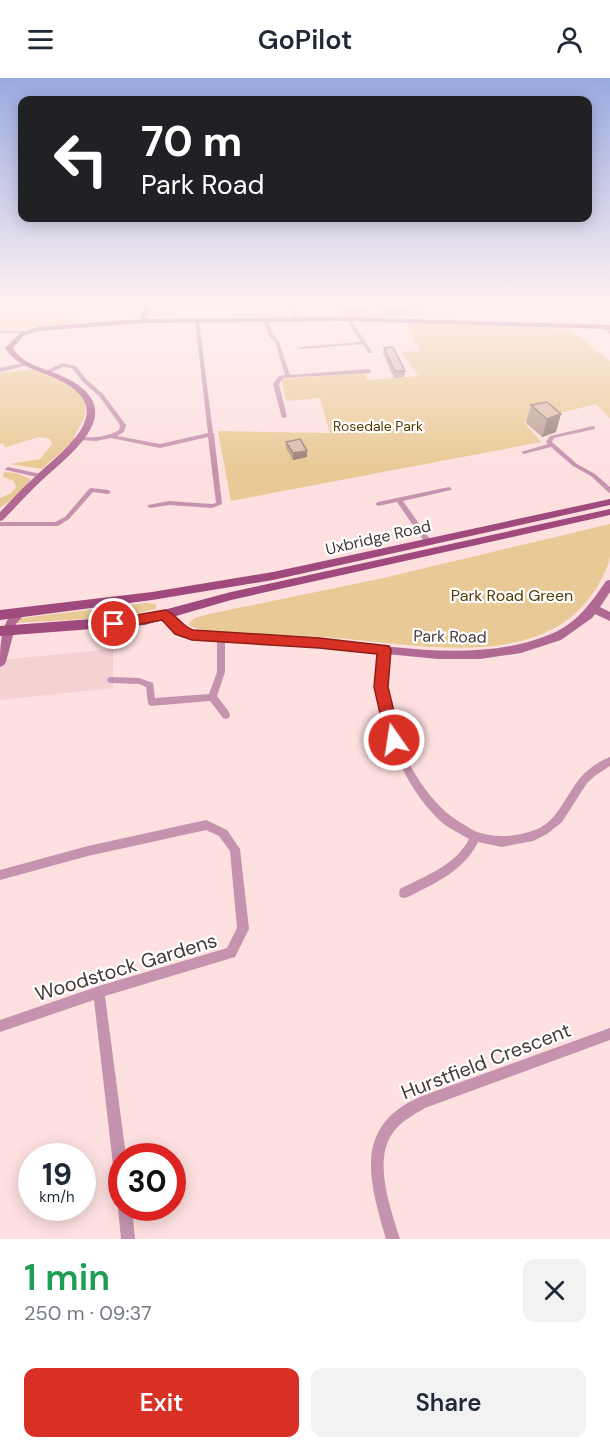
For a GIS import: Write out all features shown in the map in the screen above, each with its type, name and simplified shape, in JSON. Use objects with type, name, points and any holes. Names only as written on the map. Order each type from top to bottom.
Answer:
[{"type":"main road","name":"Uxbridge Road","points":[[0,615],[152,596],[273,576],[610,502]]},
{"type":"main road","name":"Uxbridge Road","points":[[3,630],[114,624],[165,615],[231,596],[610,512]]},
{"type":"main road","points":[[152,596],[163,604],[165,615]]},
{"type":"street","points":[[0,518],[80,439],[90,423],[92,412],[89,401],[74,385],[14,357]]},
{"type":"street","points":[[150,506],[169,502],[212,506],[219,504],[202,357]]},
{"type":"street","points":[[282,357],[288,376]]},
{"type":"street","points":[[0,370],[27,364]]},
{"type":"street","points":[[47,372],[62,365],[74,367],[85,381],[101,394],[123,425],[122,431],[112,437]]},
{"type":"street","points":[[293,409],[284,414],[276,380],[288,376],[369,371]]},
{"type":"street","points":[[593,428],[552,437],[549,442],[575,465],[593,475],[610,491]]},
{"type":"street","points":[[80,439],[93,440],[112,437],[160,446],[212,434]]},
{"type":"street","points":[[524,452],[553,446]]},
{"type":"street","points":[[8,469],[41,476]]},
{"type":"street","points":[[378,504],[449,489]]},
{"type":"street","points":[[0,524],[56,524],[67,518],[91,490],[108,492]]},
{"type":"street","points":[[399,500],[428,542]]},
{"type":"street","name":"Park Road","points":[[165,615],[170,623],[184,633],[462,656],[506,651],[554,636],[572,627],[594,609],[610,584]]},
{"type":"street","points":[[594,609],[610,617]]},
{"type":"street","points":[[0,662],[3,630],[20,612]]},
{"type":"street","points":[[212,697],[221,672],[222,637]]},
{"type":"street","points":[[384,650],[381,687],[394,740],[403,762],[442,816],[456,829],[475,838],[496,841],[532,837],[564,815],[589,775],[610,761]]},
{"type":"street","points":[[111,680],[139,681],[150,685],[151,702],[212,697]]},
{"type":"street","points":[[212,697],[226,715]]},
{"type":"street","name":"Woodstock Gardens","points":[[0,875],[88,851],[206,825],[223,833],[235,849],[243,929],[231,953],[99,992],[0,1026]]},
{"type":"street","points":[[404,893],[463,858],[475,838]]},
{"type":"street","points":[[99,992],[117,1143]]},
{"type":"street","name":"Hurstfield Crescent","points":[[393,1239],[376,1175],[382,1142],[396,1120],[407,1110],[422,1103],[610,1034]]},
{"type":"street","points":[[126,1221],[128,1239]]},
{"type":"shaded area","points":[[113,649],[113,688],[0,700],[0,660]]},
{"type":"green space","name":"Rosedale Park","points":[[405,357],[605,357],[610,361],[610,418],[596,404],[524,422],[541,442],[231,501],[218,431],[330,433],[320,398],[286,401],[281,379],[364,373],[367,380],[418,376]]},
{"type":"green space","points":[[34,369],[69,385],[83,398],[86,406],[84,418],[74,440],[42,469],[10,464],[40,459],[52,444],[50,439],[39,437],[7,447],[3,446],[4,443],[0,444],[0,373]]},
{"type":"green space","points":[[4,472],[16,473],[31,479],[19,495],[0,508],[0,498],[11,493],[16,487],[14,481],[3,477]]},
{"type":"green space","name":"Park Road Green","points":[[610,524],[609,561],[590,597],[568,619],[541,634],[510,643],[443,648],[202,630],[190,626],[189,623],[195,618],[209,614],[379,579]]},
{"type":"green space","points":[[146,603],[156,604],[156,609],[120,617],[15,623],[17,619],[22,618]]},
{"type":"building","points":[[388,357],[398,357],[405,371],[395,371]]},
{"type":"building","points":[[547,402],[561,414],[547,419],[531,405]]},
{"type":"building","points":[[300,439],[307,451],[293,453],[286,442]]},
{"type":"route","points":[[114,624],[165,615],[179,631],[192,635],[319,643],[384,650],[381,687],[394,740]]}]
